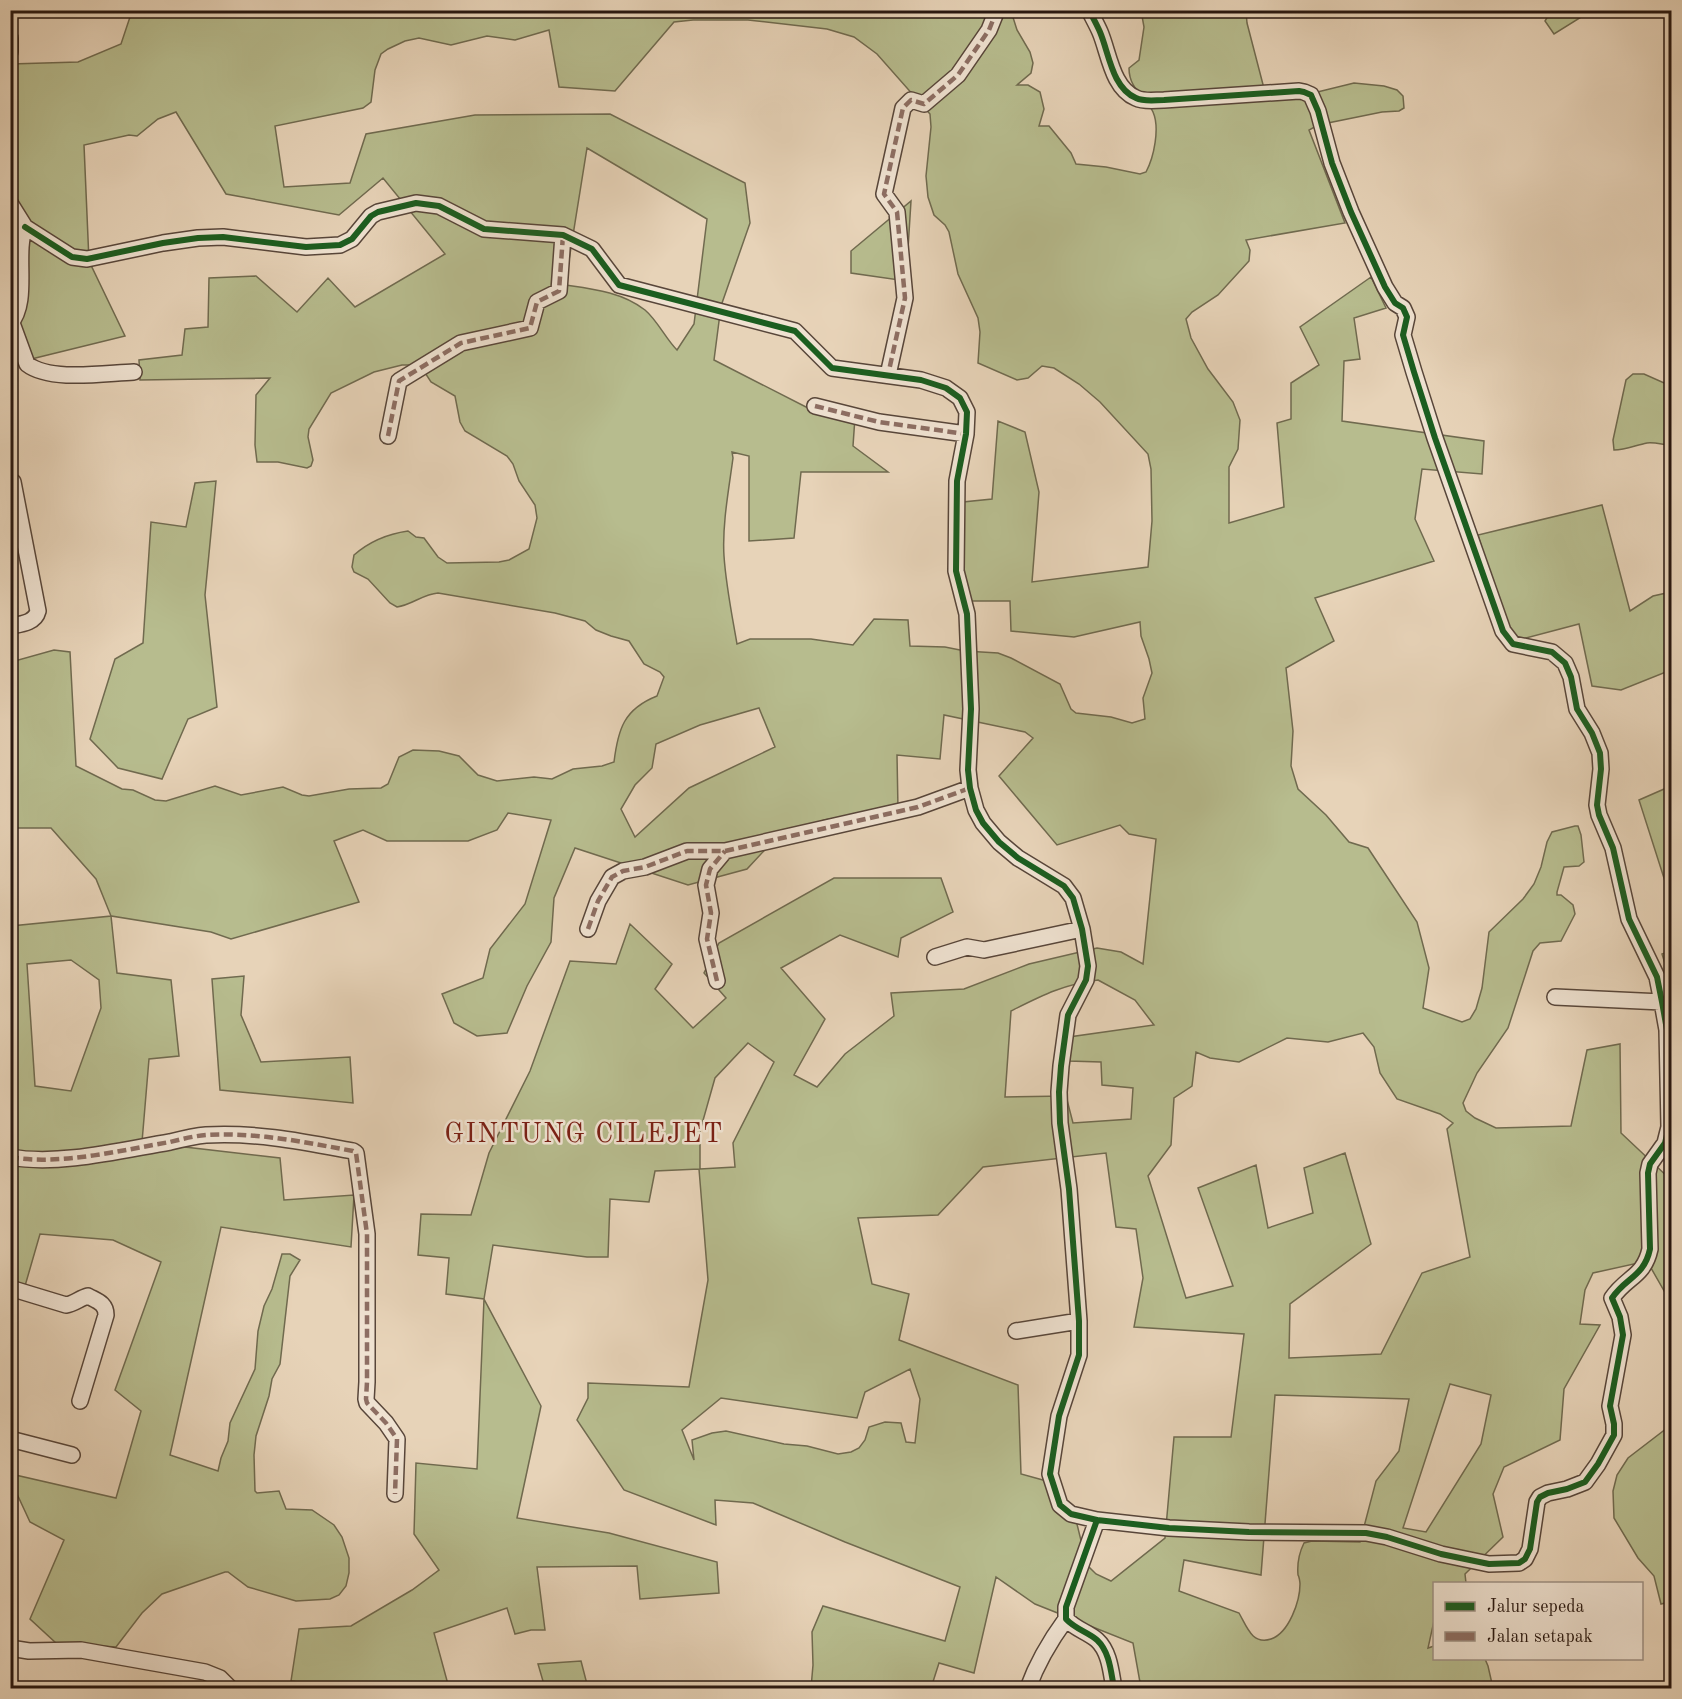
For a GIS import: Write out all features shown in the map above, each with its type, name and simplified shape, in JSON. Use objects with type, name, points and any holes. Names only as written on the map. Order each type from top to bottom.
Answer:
[{"type":"street","points":[[888,375],[905,298],[897,212],[884,194],[903,108],[911,100],[924,104],[958,75],[989,30],[996,10]]},
{"type":"street","points":[[10,203],[25,227],[72,257],[87,260],[163,243],[198,238],[223,237],[306,248],[340,245],[352,239],[371,216],[378,212],[416,203],[439,206],[484,229],[563,235],[592,249],[620,285],[795,331],[832,369],[921,380],[946,388],[960,398],[967,412],[966,434],[957,481],[956,571],[967,614],[971,709],[968,770],[970,788],[976,810],[983,823],[999,842],[1018,858],[1064,886],[1073,898],[1082,929],[1088,966],[1086,980],[1069,1009],[1059,1092],[1079,1321],[1079,1355],[1059,1416],[1050,1474],[1060,1505],[1071,1514],[1097,1521],[1249,1532],[1365,1533],[1387,1537],[1441,1554],[1489,1564],[1519,1563],[1525,1559],[1530,1549],[1537,1502],[1540,1497],[1548,1493],[1567,1490],[1585,1482],[1614,1435],[1610,1406],[1623,1335],[1620,1317],[1612,1298],[1618,1289],[1643,1269],[1648,1259],[1650,1249],[1648,1173],[1650,1164],[1665,1143],[1669,1128],[1667,1030],[1662,1002],[1657,977],[1629,919],[1613,848],[1599,815],[1597,804],[1601,769],[1600,753],[1592,733],[1577,709],[1571,677],[1565,663],[1552,652],[1513,644],[1503,631],[1414,372],[1403,335],[1407,317],[1403,308],[1395,303],[1385,287],[1351,212],[1332,163],[1318,111],[1311,95],[1299,91],[1164,100],[1135,98],[1127,93],[1115,76],[1101,33],[1089,10]]},
{"type":"street","points":[[10,38],[10,52]]},
{"type":"street","points":[[25,227],[21,238],[19,306],[11,324],[27,364],[32,368],[58,376],[134,372]]},
{"type":"street","points":[[388,436],[399,381],[461,343],[530,328],[537,302],[559,291],[563,235]]},
{"type":"street","points":[[815,406],[879,422],[966,434]]},
{"type":"street","points":[[10,481],[13,482],[38,611],[30,622],[10,626]]},
{"type":"street","points":[[588,929],[598,901],[612,877],[623,871],[645,867],[687,851],[725,851],[918,807],[970,788]]},
{"type":"street","points":[[717,981],[706,939],[711,913],[706,885],[710,869],[725,851]]},
{"type":"street","points":[[935,957],[967,946],[984,950],[1082,929]]},
{"type":"street","points":[[1555,997],[1662,1002]]},
{"type":"street","points":[[10,1157],[23,1159],[81,1157],[205,1136],[238,1135],[278,1138],[356,1153],[367,1234],[368,1382],[366,1399],[397,1439],[395,1494]]},
{"type":"street","points":[[10,1288],[66,1305],[88,1296],[102,1304],[106,1310],[80,1401]]},
{"type":"street","points":[[1016,1331],[1079,1321]]},
{"type":"street","points":[[10,1439],[72,1455]]},
{"type":"street","points":[[1028,1689],[1049,1642],[1066,1619],[1066,1607],[1097,1521]]},
{"type":"street","points":[[1066,1619],[1097,1640],[1106,1650],[1114,1689]]},
{"type":"street","points":[[10,1648],[29,1651],[81,1650],[205,1672],[220,1678],[230,1689]]},
{"type":"green space","points":[[132,11],[1011,11],[1017,30],[1030,52],[1033,63],[1031,73],[1017,85],[1028,85],[1040,92],[1044,109],[1039,126],[1049,126],[1071,153],[1076,164],[1140,174],[1146,172],[1149,166],[1156,134],[1153,112],[1132,82],[1129,68],[1139,60],[1144,27],[1143,11],[1246,11],[1267,100],[1293,98],[1354,83],[1384,86],[1397,90],[1403,96],[1404,108],[1399,111],[1382,112],[1318,125],[1309,130],[1345,223],[1246,240],[1250,250],[1249,261],[1218,295],[1192,312],[1186,319],[1191,338],[1208,369],[1233,402],[1240,420],[1238,449],[1229,467],[1229,523],[1284,507],[1277,423],[1291,419],[1291,383],[1319,365],[1300,327],[1371,277],[1386,308],[1354,318],[1360,359],[1344,361],[1342,421],[1484,441],[1482,474],[1422,469],[1415,519],[1434,561],[1315,598],[1334,641],[1286,668],[1293,731],[1291,766],[1298,789],[1326,815],[1349,842],[1368,848],[1417,922],[1429,968],[1423,1008],[1462,1022],[1470,1019],[1476,1009],[1482,988],[1489,932],[1523,899],[1534,884],[1552,832],[1578,826],[1584,862],[1579,866],[1564,867],[1557,892],[1557,895],[1561,895],[1573,905],[1575,914],[1561,941],[1540,943],[1533,951],[1508,1028],[1477,1073],[1463,1103],[1466,1111],[1475,1118],[1496,1128],[1571,1126],[1587,1050],[1620,1044],[1621,1133],[1671,1180],[1671,1303],[1647,1261],[1593,1273],[1585,1290],[1580,1324],[1600,1325],[1564,1389],[1560,1440],[1504,1467],[1493,1494],[1503,1537],[1465,1574],[1466,1582],[1433,1582],[1433,1626],[1428,1648],[1433,1646],[1433,1660],[1485,1660],[1493,1688],[1141,1688],[1133,1643],[1035,1604],[996,1577],[974,1673],[939,1663],[931,1688],[811,1688],[812,1632],[823,1606],[945,1641],[960,1587],[753,1503],[715,1500],[716,1525],[624,1490],[577,1420],[588,1398],[588,1383],[689,1387],[708,1280],[699,1169],[655,1171],[649,1202],[610,1199],[608,1257],[587,1257],[493,1245],[484,1299],[446,1294],[449,1258],[418,1255],[421,1214],[471,1215],[489,1153],[530,1071],[570,961],[616,964],[630,924],[672,964],[655,989],[693,1028],[726,998],[704,973],[719,943],[834,878],[941,878],[953,912],[901,938],[898,957],[840,935],[781,968],[825,1019],[794,1075],[817,1087],[845,1054],[894,1016],[891,993],[964,989],[1029,964],[1097,948],[1121,952],[1143,964],[1156,839],[1129,834],[1120,825],[1057,845],[999,776],[1033,738],[1025,732],[944,715],[940,759],[897,755],[898,809],[824,820],[774,840],[747,869],[688,885],[575,848],[554,898],[551,942],[527,986],[507,1033],[477,1036],[454,1023],[442,994],[483,978],[490,949],[525,904],[551,820],[508,813],[497,830],[468,841],[387,841],[363,830],[334,841],[359,902],[231,939],[211,932],[111,916],[96,879],[51,828],[11,828],[11,662],[54,650],[70,652],[76,766],[122,789],[133,790],[155,800],[166,801],[215,786],[241,795],[283,787],[309,796],[349,789],[381,788],[388,784],[399,757],[413,750],[439,751],[459,756],[478,775],[497,781],[534,777],[552,779],[573,769],[602,766],[614,762],[618,740],[625,722],[637,707],[657,696],[664,677],[660,672],[644,664],[629,641],[596,630],[585,621],[555,613],[438,593],[397,607],[390,603],[368,579],[354,572],[352,567],[354,555],[360,550],[379,539],[408,531],[416,537],[424,538],[438,557],[447,563],[499,562],[509,560],[529,549],[537,518],[535,505],[519,481],[513,464],[507,456],[465,431],[460,422],[455,396],[431,382],[420,365],[402,365],[374,372],[331,393],[309,429],[308,437],[313,460],[311,466],[307,468],[278,462],[257,462],[256,395],[270,378],[140,380],[139,360],[182,355],[185,329],[208,327],[209,278],[256,276],[297,312],[328,278],[355,307],[445,254],[383,178],[339,215],[226,194],[176,112],[158,119],[137,136],[129,135],[84,145],[89,261],[125,336],[11,364],[10,312],[16,235],[10,213],[11,64],[78,62],[121,44]],"holes":[[[748,20],[827,29],[854,37],[877,54],[930,114],[931,127],[926,176],[928,197],[934,215],[949,232],[958,274],[978,318],[980,332],[978,363],[1017,380],[1028,378],[1042,366],[1054,368],[1079,384],[1100,402],[1148,454],[1151,469],[1152,521],[1148,567],[1032,582],[1039,492],[1025,432],[998,421],[992,499],[963,502],[961,601],[1010,601],[1011,631],[1074,637],[1140,622],[1141,636],[1152,673],[1143,698],[1145,719],[1132,723],[1111,717],[1076,713],[1071,709],[1060,684],[998,653],[910,646],[908,620],[874,619],[853,645],[811,639],[750,639],[737,644],[724,556],[724,532],[732,452],[749,456],[749,541],[794,538],[801,472],[888,472],[853,446],[855,417],[806,407],[714,360],[721,306],[750,223],[745,183],[610,114],[475,115],[366,134],[350,183],[284,187],[275,126],[363,108],[371,102],[375,70],[381,54],[405,41],[419,38],[451,45],[487,36],[515,40],[549,30],[559,87],[615,91],[674,22]],[[587,148],[707,219],[694,324],[677,350],[649,314],[636,304],[607,292],[565,285]],[[759,708],[775,747],[689,788],[635,837],[621,809],[635,785],[652,768],[656,744],[700,725]],[[1098,980],[1135,1000],[1154,1025],[1069,1037],[1068,1061],[1101,1062],[1102,1085],[1133,1088],[1131,1119],[1073,1123],[1066,1096],[1005,1097],[1011,1011],[1063,988]],[[1363,1033],[1374,1047],[1380,1073],[1397,1099],[1440,1114],[1453,1123],[1447,1129],[1470,1257],[1422,1273],[1381,1354],[1289,1358],[1290,1304],[1371,1244],[1345,1153],[1304,1168],[1313,1213],[1268,1228],[1256,1165],[1198,1188],[1233,1286],[1186,1298],[1148,1176],[1171,1145],[1174,1098],[1192,1086],[1196,1052],[1210,1058],[1239,1062],[1287,1038],[1328,1042]],[[748,1043],[774,1062],[733,1143],[735,1167],[700,1169],[700,1131],[715,1078]],[[1106,1153],[1116,1227],[1136,1229],[1143,1278],[1134,1327],[1244,1334],[1231,1437],[1174,1437],[1165,1538],[1111,1581],[1096,1574],[1087,1565],[1075,1516],[1050,1482],[1021,1474],[1018,1385],[899,1340],[909,1294],[872,1284],[858,1218],[938,1215],[983,1167]],[[910,1369],[920,1399],[915,1443],[906,1442],[901,1423],[885,1422],[869,1427],[865,1440],[859,1448],[838,1454],[726,1431],[692,1440],[694,1460],[682,1430],[721,1398],[857,1418],[865,1392]],[[1450,1384],[1491,1395],[1481,1444],[1426,1532],[1403,1528]],[[1275,1395],[1409,1399],[1399,1451],[1376,1481],[1360,1542],[1312,1541],[1304,1543],[1298,1562],[1300,1584],[1298,1599],[1292,1616],[1277,1636],[1271,1639],[1259,1639],[1251,1634],[1239,1613],[1179,1591],[1184,1560],[1261,1575]]]},
{"type":"green space","points":[[1551,11],[1591,11],[1554,34],[1545,21]]},
{"type":"green space","points":[[911,201],[906,281],[851,273],[851,251]]},
{"type":"green space","points":[[1633,374],[1644,374],[1671,386],[1671,445],[1647,443],[1614,450],[1613,440],[1626,380]]},
{"type":"green space","points":[[216,481],[205,595],[217,707],[188,719],[162,779],[118,768],[90,739],[115,659],[143,643],[151,522],[186,527],[195,483]]},
{"type":"green space","points":[[1602,505],[1630,611],[1653,596],[1671,592],[1671,670],[1621,690],[1592,686],[1579,624],[1518,640],[1506,633],[1478,535]]},
{"type":"green space","points":[[1671,786],[1671,900],[1639,800]]},
{"type":"green space","points":[[111,916],[117,973],[171,980],[179,1056],[149,1059],[142,1142],[280,1158],[284,1200],[354,1195],[351,1247],[221,1227],[170,1455],[218,1471],[228,1441],[230,1423],[255,1369],[258,1331],[282,1254],[290,1254],[300,1260],[290,1276],[280,1364],[272,1379],[256,1436],[255,1491],[257,1493],[279,1491],[286,1509],[312,1510],[334,1525],[342,1537],[349,1558],[346,1586],[339,1595],[330,1599],[296,1601],[248,1587],[225,1572],[162,1594],[142,1613],[116,1647],[56,1643],[30,1619],[64,1540],[30,1522],[11,1481],[11,1474],[116,1498],[141,1411],[115,1390],[161,1262],[113,1240],[40,1234],[25,1286],[11,1284],[11,926]],"holes":[[[71,960],[99,980],[101,1008],[71,1091],[35,1086],[27,964]]]},
{"type":"green space","points":[[1672,951],[1671,983],[1662,954]]},
{"type":"green space","points":[[244,976],[241,1015],[261,1062],[350,1057],[353,1103],[220,1090],[212,979]]},
{"type":"green space","points":[[484,1299],[541,1406],[517,1518],[609,1533],[717,1562],[719,1593],[640,1599],[637,1566],[537,1567],[545,1630],[531,1630],[515,1634],[507,1608],[434,1633],[449,1688],[340,1688],[291,1681],[299,1629],[351,1626],[412,1590],[439,1570],[414,1534],[416,1463],[477,1469]]},
{"type":"green space","points":[[1671,1425],[1671,1599],[1661,1604],[1654,1576],[1638,1558],[1614,1518],[1613,1491],[1617,1475],[1628,1458]]},
{"type":"green space","points":[[581,1661],[588,1688],[545,1688],[538,1664]]},
{"type":"marked path","points":[[883,374],[888,375],[905,298],[897,212],[884,194],[903,108],[911,100],[924,104],[958,75],[989,30],[997,10]]},
{"type":"marked path","points":[[388,436],[399,381],[461,343],[530,328],[537,302],[559,291],[563,235]]},
{"type":"marked path","points":[[815,406],[879,422],[966,434]]},
{"type":"marked path","points":[[588,929],[598,901],[612,877],[623,871],[645,867],[687,851],[725,851],[918,807],[970,788]]},
{"type":"marked path","points":[[717,981],[707,939],[711,913],[706,885],[710,869],[725,851]]},
{"type":"marked path","points":[[10,1157],[49,1160],[70,1158],[111,1153],[197,1136],[225,1134],[280,1138],[356,1153],[367,1234],[366,1399],[397,1439],[395,1494]]},
{"type":"cycle path","points":[[1089,10],[1100,32],[1116,78],[1128,93],[1139,99],[1164,100],[1299,91],[1311,95],[1318,111],[1332,163],[1351,212],[1385,287],[1395,303],[1403,308],[1407,317],[1403,335],[1414,372],[1503,631],[1513,644],[1552,652],[1565,663],[1571,677],[1577,709],[1592,733],[1600,753],[1601,769],[1597,805],[1599,815],[1613,848],[1629,919],[1657,977],[1662,1002],[1667,1030],[1669,1127],[1665,1143],[1650,1164],[1648,1173],[1650,1249],[1644,1266],[1612,1298],[1620,1317],[1623,1335],[1610,1406],[1614,1435],[1585,1482],[1540,1497],[1537,1502],[1530,1549],[1525,1559],[1519,1563],[1489,1564],[1441,1554],[1387,1537],[1366,1533],[1249,1532],[1169,1528],[1097,1520]]},
{"type":"cycle path","points":[[25,227],[72,257],[87,259],[198,238],[223,237],[306,247],[340,245],[352,239],[371,216],[378,212],[416,203],[439,206],[484,229],[563,235],[592,249],[619,285],[795,331],[832,368],[921,380],[946,388],[960,398],[967,412],[966,434],[957,481],[956,571],[967,614],[971,709],[968,770],[970,788],[976,810],[983,823],[999,842],[1018,858],[1064,886],[1073,898],[1082,929],[1088,966],[1086,980],[1068,1015],[1059,1092],[1060,1123],[1069,1189],[1079,1321],[1079,1355],[1059,1416],[1050,1474],[1060,1505],[1071,1514],[1097,1520],[1066,1607],[1066,1619],[1097,1640],[1105,1650],[1114,1688]]},
{"type":"district","name":"GINTUNG CILEJET","points":[[584,1134]]}]
